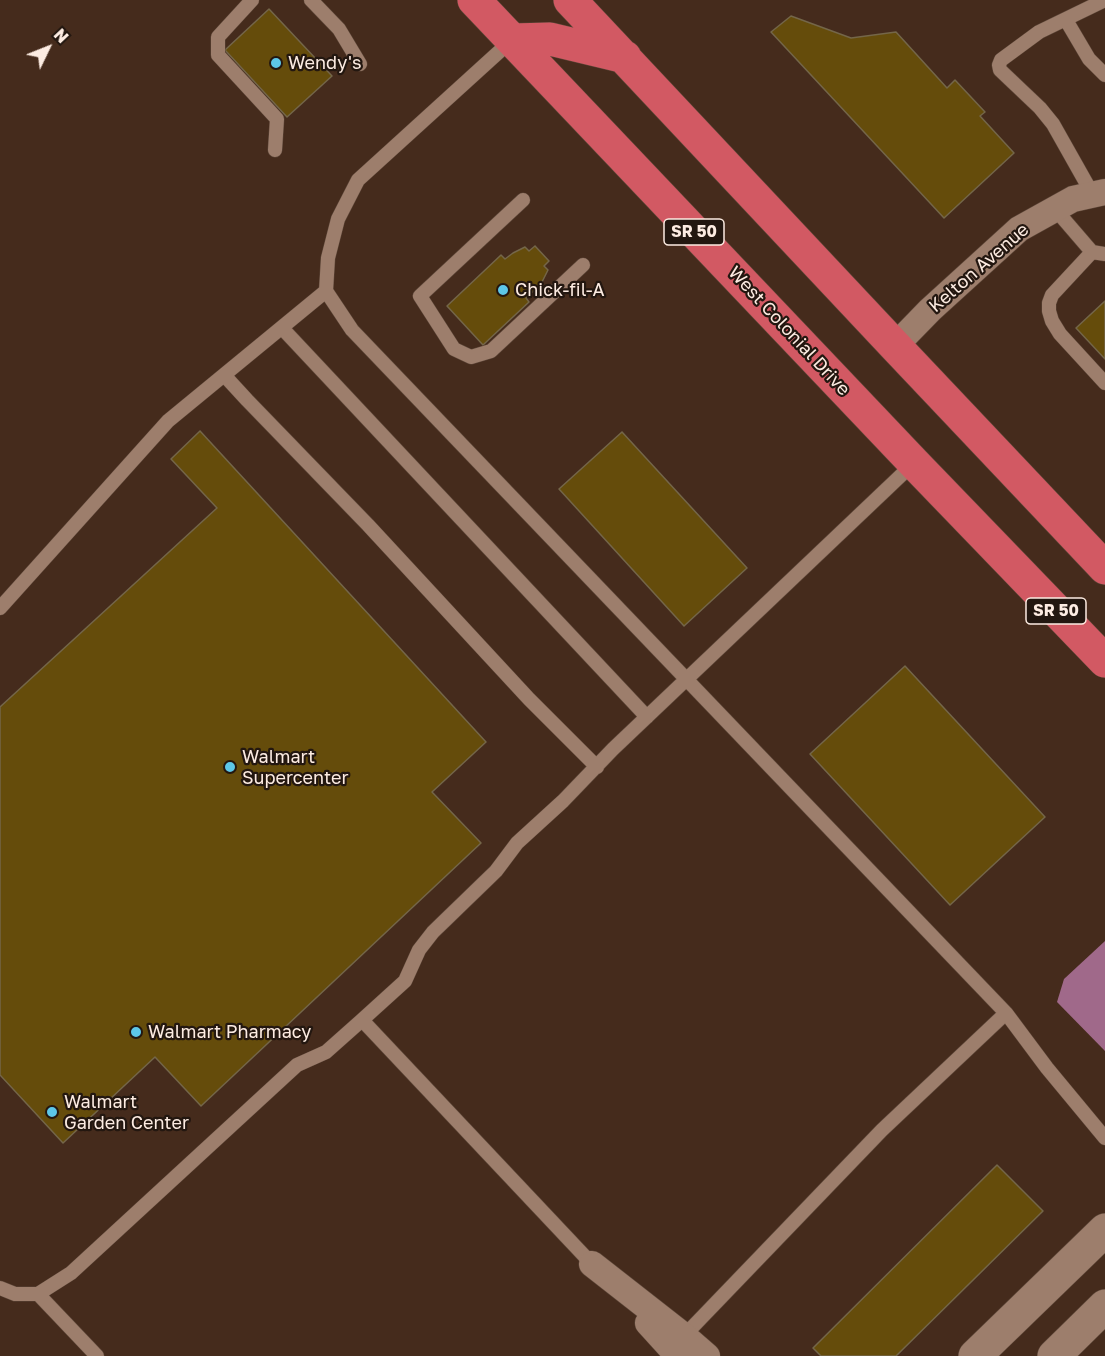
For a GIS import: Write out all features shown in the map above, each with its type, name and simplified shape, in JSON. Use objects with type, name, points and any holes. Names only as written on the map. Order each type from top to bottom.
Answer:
[{"type":"highway","name":"West Colonial Drive","points":[[474,0],[1105,661]]},
{"type":"highway","points":[[570,0],[1105,568]]},
{"type":"highway","points":[[512,40],[550,39],[625,57]]},
{"type":"street","name":"Kelton Avenue","points":[[895,346],[930,310],[1019,228],[1073,199],[1099,193]]},
{"type":"street","points":[[975,1356],[1105,1230]]},
{"type":"street","points":[[592,1264],[675,1349],[707,1356]]},
{"type":"street","points":[[1054,1356],[1105,1306]]},
{"type":"lane","points":[[252,0],[218,37],[218,55],[277,119],[275,150]]},
{"type":"lane","points":[[311,0],[339,29],[360,64]]},
{"type":"lane","points":[[1099,193],[1053,124],[1040,108],[1000,70],[999,65],[1001,60],[1039,32],[1105,0]]},
{"type":"lane","points":[[1066,20],[1089,59],[1105,75]]},
{"type":"lane","points":[[512,40],[358,180],[338,219],[328,258],[326,291],[352,330],[1005,1013],[1105,1138]]},
{"type":"lane","points":[[523,200],[420,296],[454,349],[471,357],[491,351],[583,265]]},
{"type":"lane","points":[[1055,209],[1099,253],[1052,295],[1049,311],[1060,334],[1105,383]]},
{"type":"lane","points":[[0,608],[168,421],[326,291]]},
{"type":"lane","points":[[282,328],[647,717]]},
{"type":"lane","points":[[224,375],[368,525],[529,699],[597,766]]},
{"type":"lane","points":[[0,1288],[15,1294],[38,1294],[71,1272],[297,1065],[326,1052],[362,1020],[405,981],[419,950],[433,932],[496,871],[517,843],[914,463]]},
{"type":"lane","points":[[675,1349],[882,1130],[1005,1013]]},
{"type":"lane","points":[[362,1020],[592,1264]]},
{"type":"lane","points":[[38,1294],[97,1356]]},
{"type":"shaded area","points":[[1105,941],[1105,1051],[1057,1002],[1064,979]]},
{"type":"building","points":[[269,9],[332,76],[287,117],[225,50]]},
{"type":"building","points":[[791,16],[851,38],[896,32],[947,88],[955,80],[985,112],[980,116],[1014,153],[944,218],[771,32]]},
{"type":"building","points":[[535,246],[549,261],[544,266],[548,270],[541,284],[526,298],[529,302],[483,345],[447,306],[501,255],[505,259],[525,247],[529,251]]},
{"type":"building","points":[[1105,301],[1105,359],[1076,328]]},
{"type":"building","name":"Walmart Supercenter","points":[[200,431],[486,742],[432,792],[481,843],[201,1106],[155,1057],[63,1143],[0,1075],[0,707],[217,508],[171,459]]},
{"type":"building","points":[[622,432],[747,568],[684,626],[559,489]]},
{"type":"building","points":[[905,666],[1045,817],[950,905],[810,754]]},
{"type":"building","points":[[997,1165],[1043,1211],[896,1356],[821,1356],[813,1348]]},
{"type":"place","name":"Wendy's","points":[[276,63]]},
{"type":"place","name":"Chick-fil-A","points":[[503,290]]},
{"type":"place","name":"Walmart Supercenter","points":[[230,767]]},
{"type":"place","name":"Walmart Pharmacy","points":[[136,1032]]},
{"type":"place","name":"Walmart Garden Center","points":[[52,1112]]}]
